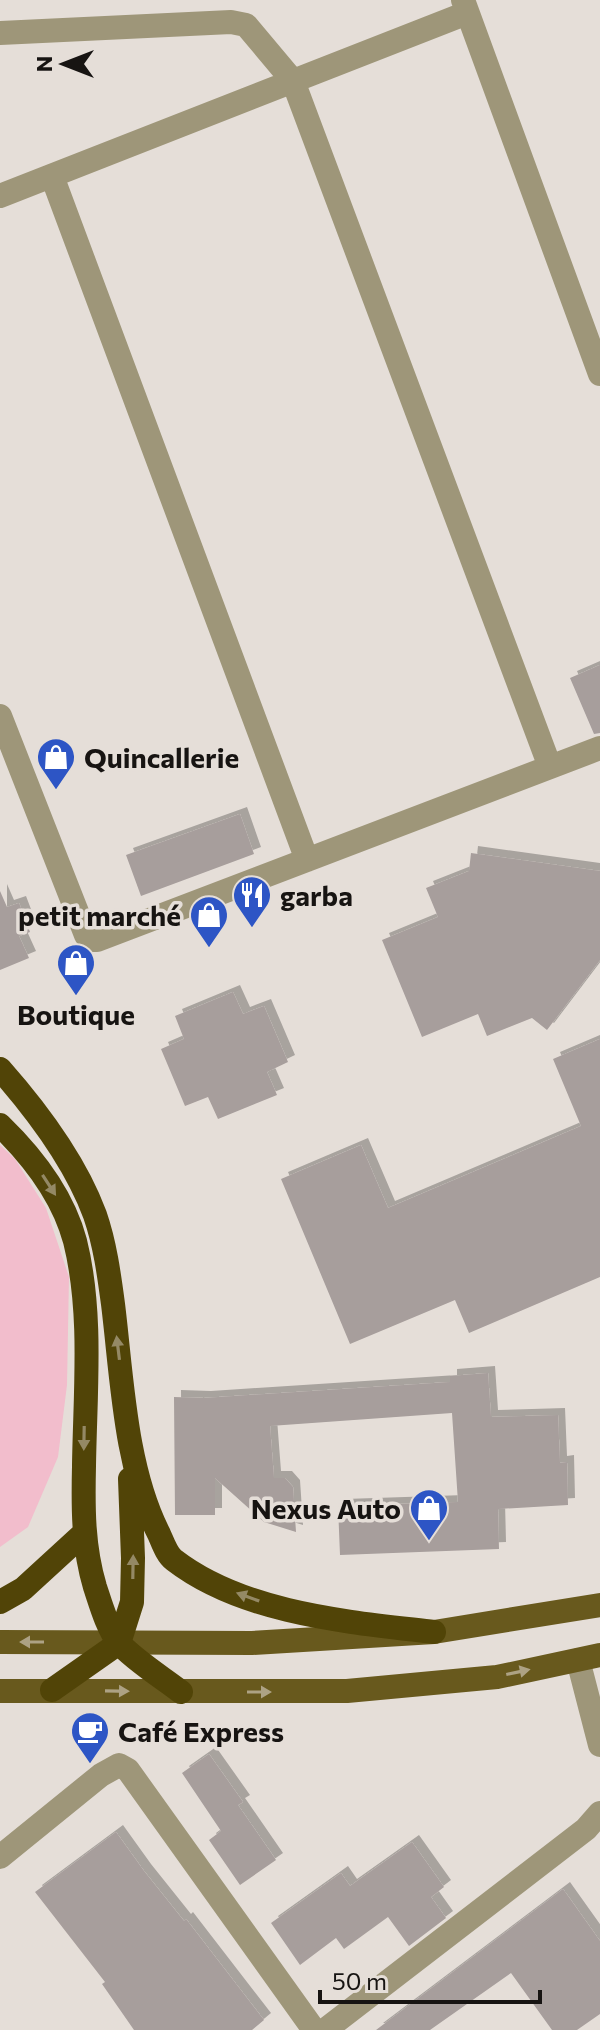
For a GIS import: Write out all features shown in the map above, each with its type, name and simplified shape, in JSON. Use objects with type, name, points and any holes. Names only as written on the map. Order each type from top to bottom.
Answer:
[{"type":"highway","points":[[0,1069],[29,1102],[77,1175],[95,1216],[107,1258],[128,1425],[132,1602],[119,1643],[52,1690]]},
{"type":"highway","points":[[0,1125],[28,1152],[58,1199],[75,1240],[82,1280],[85,1340],[83,1534],[89,1568],[103,1612],[119,1643],[181,1692]]},
{"type":"highway","points":[[128,1425],[152,1521],[171,1558],[214,1584],[278,1608],[333,1620],[434,1632]]},
{"type":"highway","points":[[0,1602],[23,1589],[83,1534]]},
{"type":"main road","points":[[0,1642],[252,1643],[434,1632],[600,1605]]},
{"type":"main road","points":[[0,1691],[347,1691],[497,1677],[589,1657]]},
{"type":"street","points":[[0,196],[293,81],[465,6],[600,374]]},
{"type":"street","points":[[0,33],[231,22],[246,25],[293,81],[550,767]]},
{"type":"street","points":[[52,176],[307,860]]},
{"type":"street","points":[[0,716],[86,935],[91,940],[600,748]]},
{"type":"street","points":[[589,1657],[600,1745]]},
{"type":"street","points":[[0,1857],[101,1775],[119,1765],[128,1770],[314,2030]]},
{"type":"street","points":[[325,2030],[586,1829],[600,1813]]},
{"type":"shaded area","points":[[0,1145],[15,1159],[46,1208],[69,1277],[67,1385],[58,1457],[28,1527],[0,1547]]},
{"type":"building","points":[[600,665],[600,733],[594,734],[570,678]]},
{"type":"building","points":[[240,814],[254,854],[141,896],[126,855]]},
{"type":"building","points":[[471,853],[600,871],[600,960],[547,1030],[532,1018],[487,1036],[478,1014],[422,1037],[382,940],[438,917],[426,888],[469,871]]},
{"type":"building","points":[[0,891],[7,907],[19,903],[30,932],[19,936],[29,958],[0,970]]},
{"type":"building","points":[[233,992],[243,1014],[264,1006],[288,1062],[267,1072],[277,1095],[218,1119],[208,1097],[185,1106],[161,1049],[184,1039],[175,1016]]},
{"type":"building","points":[[600,1039],[600,1277],[469,1333],[455,1300],[350,1344],[281,1179],[361,1145],[388,1208],[581,1126],[553,1059]]},
{"type":"building","points":[[488,1373],[491,1417],[558,1415],[560,1463],[567,1462],[568,1505],[498,1509],[499,1549],[340,1555],[338,1506],[458,1502],[452,1413],[270,1426],[274,1478],[285,1478],[293,1487],[296,1532],[264,1522],[215,1478],[215,1515],[175,1515],[174,1397],[204,1398],[450,1382],[450,1376]]},
{"type":"building","points":[[209,1754],[243,1802],[238,1805],[276,1860],[240,1885],[209,1840],[221,1831],[182,1773]]},
{"type":"building","points":[[116,1832],[264,2020],[252,2030],[134,2030],[102,1984],[105,1982],[35,1892]]},
{"type":"building","points":[[412,1842],[444,1887],[431,1897],[446,1918],[409,1946],[388,1917],[344,1949],[336,1938],[300,1965],[271,1923],[341,1873],[350,1886]]},
{"type":"building","points":[[563,1889],[600,1941],[600,2014],[577,2030],[552,2030],[511,1973],[430,2030],[376,2030]]},
{"type":"place","name":"Quincallerie","points":[[56,791]]},
{"type":"place","name":"garba","points":[[252,929]]},
{"type":"place","name":"petit marché","points":[[209,949]]},
{"type":"place","name":"Boutique","points":[[76,997]]},
{"type":"place","name":"Nexus Auto","points":[[429,1542]]},
{"type":"place","name":"Café Express","points":[[90,1765]]}]
